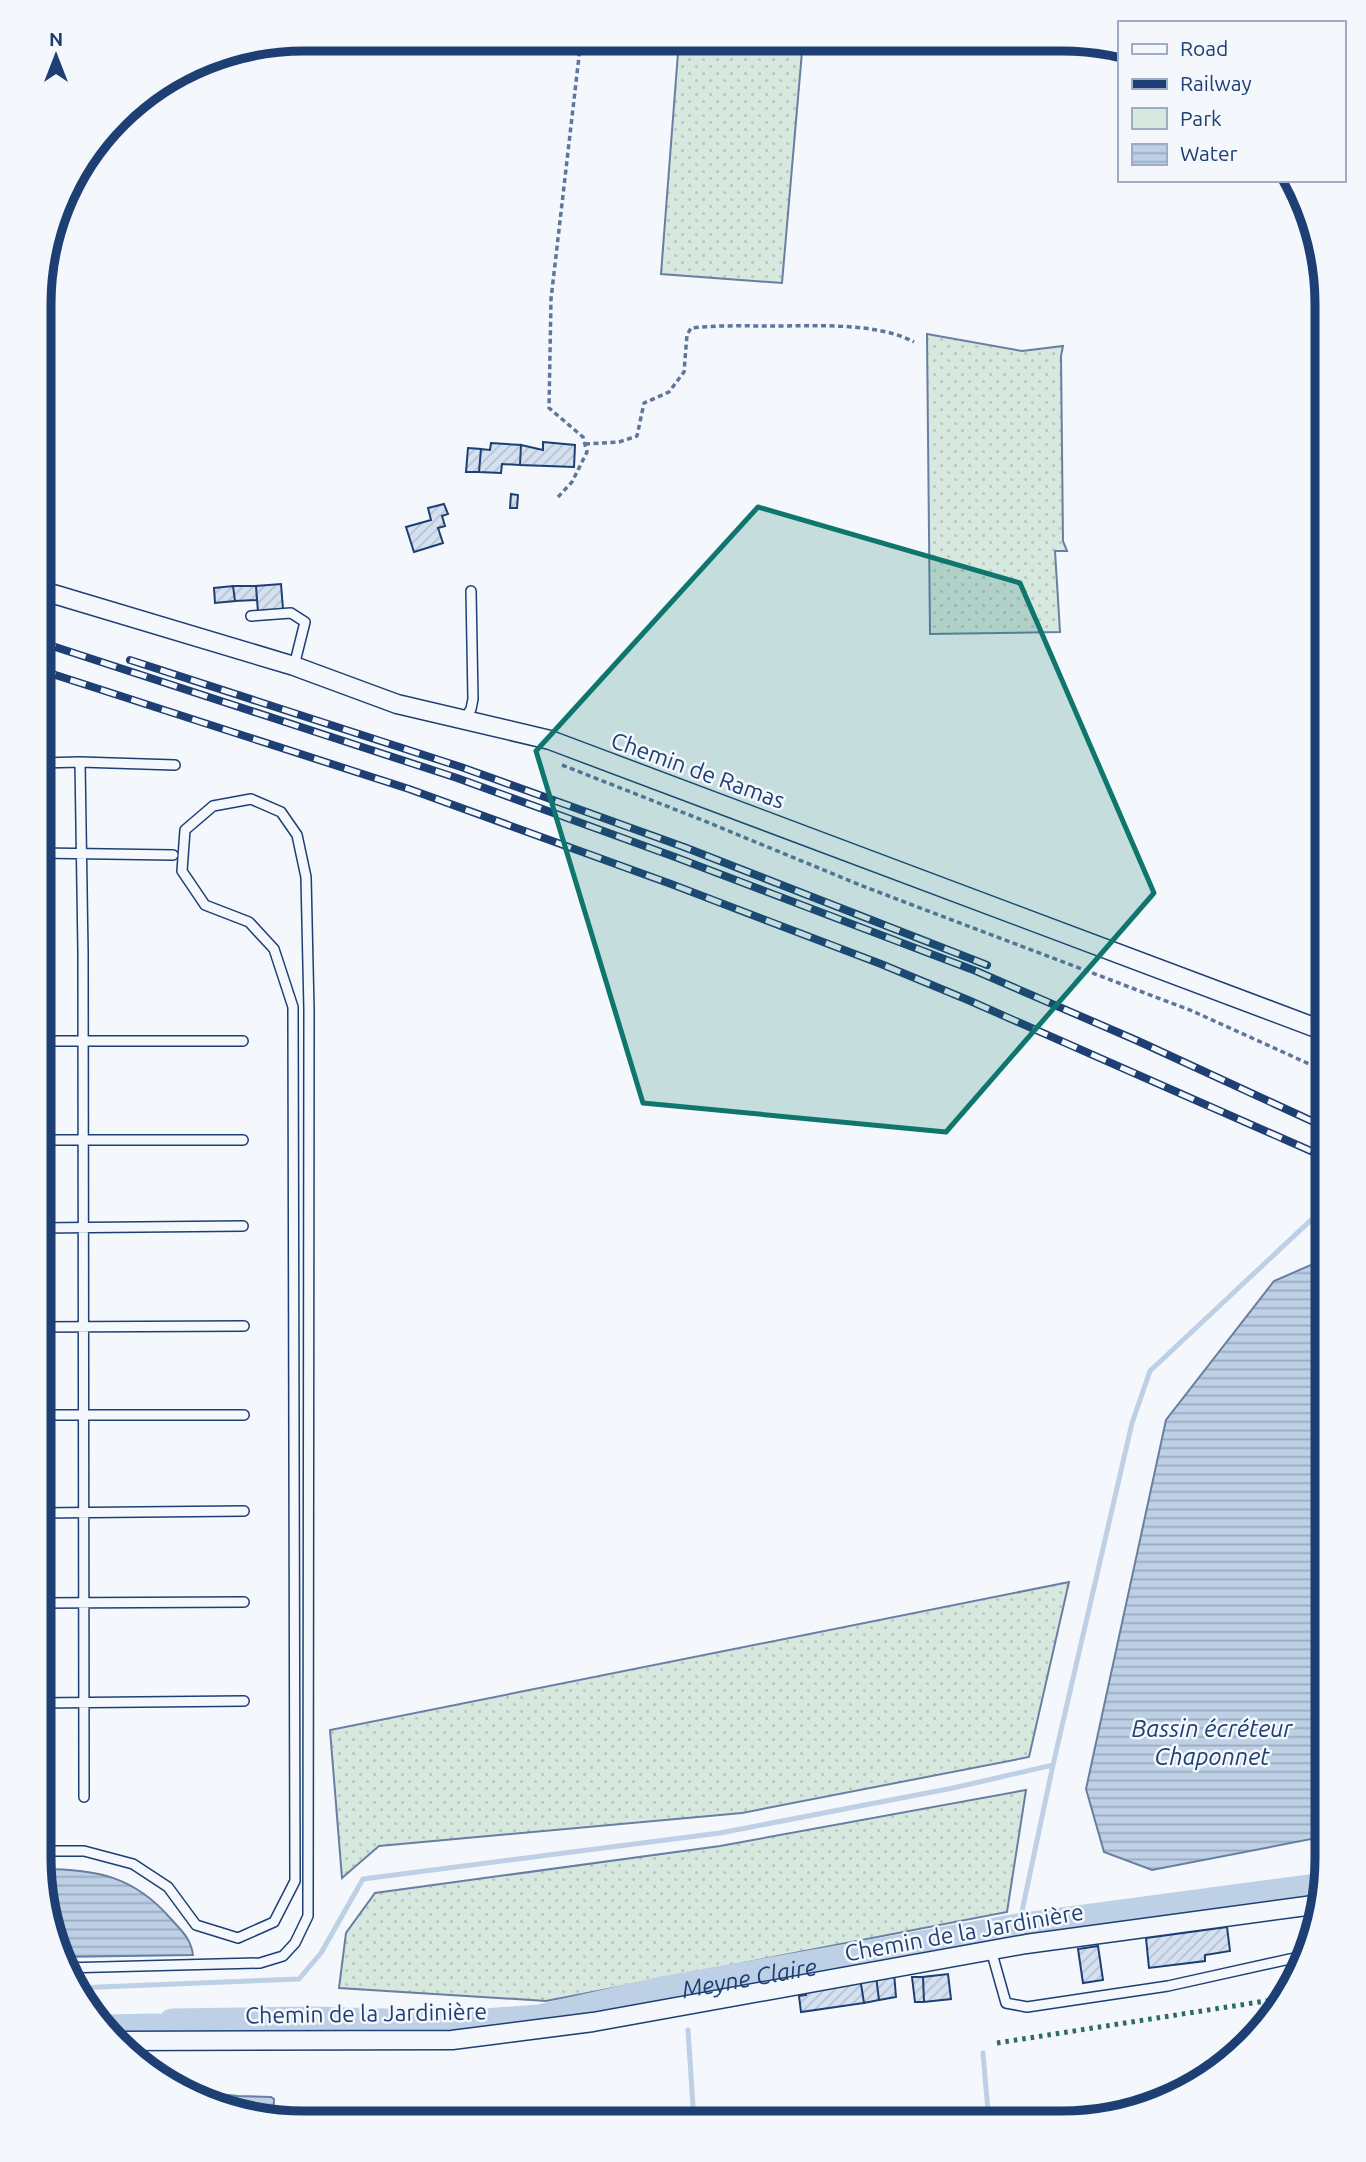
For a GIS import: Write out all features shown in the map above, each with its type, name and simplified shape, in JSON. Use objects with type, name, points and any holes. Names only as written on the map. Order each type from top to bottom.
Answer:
[{"type":"street","name":"Chemin de Ramas","points":[[51,593],[294,666],[397,704],[550,740],[1315,1027]]},
{"type":"street","name":"Chemin de la Jardinière","points":[[129,2041],[452,2040],[593,2022],[990,1950],[1310,1905]]},
{"type":"lane","points":[[464,720],[471,709],[473,699],[471,591]]},
{"type":"lane","points":[[251,616],[290,613],[305,622],[294,666]]},
{"type":"lane","points":[[80,762],[84,1797]]},
{"type":"lane","points":[[51,763],[175,765]]},
{"type":"lane","points":[[51,1851],[84,1851],[133,1864],[168,1887],[197,1925],[238,1938],[274,1922],[295,1881],[293,1007],[274,949],[249,922],[205,905],[182,871],[185,830],[213,806],[251,799],[281,812],[297,835],[306,877],[309,1010],[308,1916],[295,1942],[284,1956],[260,1963],[76,1968]]},
{"type":"lane","points":[[51,853],[173,855]]},
{"type":"lane","points":[[51,1041],[243,1041]]},
{"type":"lane","points":[[51,1140],[243,1140]]},
{"type":"lane","points":[[51,1228],[243,1226]]},
{"type":"lane","points":[[51,1327],[244,1326]]},
{"type":"lane","points":[[51,1415],[244,1415]]},
{"type":"lane","points":[[51,1513],[244,1511]]},
{"type":"lane","points":[[51,1603],[244,1602]]},
{"type":"lane","points":[[51,1702],[244,1701]]},
{"type":"lane","points":[[990,1950],[1006,2003],[1027,2007],[1168,1986],[1295,1958]]},
{"type":"path","points":[[558,497],[572,482],[587,452],[583,437],[549,408],[551,299],[580,51]]},
{"type":"path","points":[[585,444],[618,442],[637,436],[644,403],[669,393],[684,372],[687,335],[691,328],[813,326],[868,329],[904,336],[914,342]]},
{"type":"path","points":[[568,769],[865,887],[1190,1010],[1315,1067]]},
{"type":"highlighted area","points":[[758,507],[1020,583],[1154,893],[946,1132],[643,1103],[536,751]]},
{"type":"green space","points":[[678,51],[802,51],[782,283],[661,274]]},
{"type":"green space","points":[[927,334],[1022,351],[1063,346],[1063,541],[1067,551],[1055,551],[1060,632],[930,634]]},
{"type":"green space","points":[[1069,1582],[1029,1757],[742,1813],[379,1846],[342,1878],[330,1730]]},
{"type":"green space","points":[[1026,1790],[1007,1912],[546,2001],[339,1988],[346,1933],[375,1893],[720,1846]]},
{"type":"water","name":"Bassin écréteur Chaponnet","points":[[1315,1263],[1315,1838],[1152,1870],[1104,1852],[1086,1789],[1166,1420],[1274,1281]]},
{"type":"water","points":[[51,1869],[97,1873],[128,1884],[143,1893],[179,1927],[188,1940],[193,1955],[71,1957],[59,1924]]},
{"type":"water","points":[[210,2093],[271,2097],[274,2099],[274,2109],[238,2103]]},
{"type":"building","points":[[543,442],[575,445],[574,467],[520,465],[521,445],[543,450]]},
{"type":"building","points":[[491,443],[521,445],[520,465],[502,464],[501,473],[479,472],[481,449],[490,450]]},
{"type":"building","points":[[468,448],[481,449],[479,472],[466,472]]},
{"type":"building","points":[[511,494],[518,495],[517,508],[510,508]]},
{"type":"building","points":[[444,504],[448,514],[442,516],[445,526],[438,528],[443,543],[414,552],[406,527],[431,520],[428,508]]},
{"type":"building","points":[[281,584],[283,609],[258,612],[256,586]]},
{"type":"building","points":[[233,586],[235,601],[215,603],[214,588]]},
{"type":"building","points":[[233,586],[256,586],[257,600],[235,601]]},
{"type":"building","points":[[1227,1927],[1230,1951],[1205,1955],[1205,1961],[1149,1968],[1146,1938]]},
{"type":"building","points":[[1098,1946],[1103,1980],[1083,1983],[1078,1949]]},
{"type":"building","points":[[894,1973],[896,1997],[879,2000],[876,1976]]},
{"type":"building","points":[[948,1974],[951,1999],[924,2002],[923,1977]]},
{"type":"building","points":[[876,1976],[879,2000],[864,2003],[860,1978]]},
{"type":"building","points":[[912,1977],[923,1977],[924,2002],[915,2002]]},
{"type":"building","points":[[860,1978],[864,2003],[801,2012],[799,1996],[806,1995],[805,1987]]},
{"type":"waterway","points":[[1018,1930],[1132,1423],[1150,1371],[1315,1216]]},
{"type":"waterway","points":[[86,1988],[299,1979],[321,1953],[363,1879],[720,1833],[953,1788],[1053,1765]]},
{"type":"waterway","name":"Meyne Claire","points":[[173,2025],[311,2023],[458,2027],[539,2021],[662,1993],[1018,1930],[1313,1890]]},
{"type":"waterway","name":"Meyne Claire","points":[[119,2031],[156,2030]]},
{"type":"waterway","points":[[688,2030],[693,2111]]},
{"type":"waterway","points":[[983,2053],[988,2111]]},
{"type":"railway","points":[[51,646],[457,778],[675,857],[976,971],[1138,1041],[1315,1122]]},
{"type":"railway","points":[[130,660],[461,767],[684,847],[987,965]]},
{"type":"railway","points":[[51,674],[409,789],[671,884],[968,1000],[1315,1153]]},
{"type":"hedge","points":[[997,2043],[1272,2000]]}]
